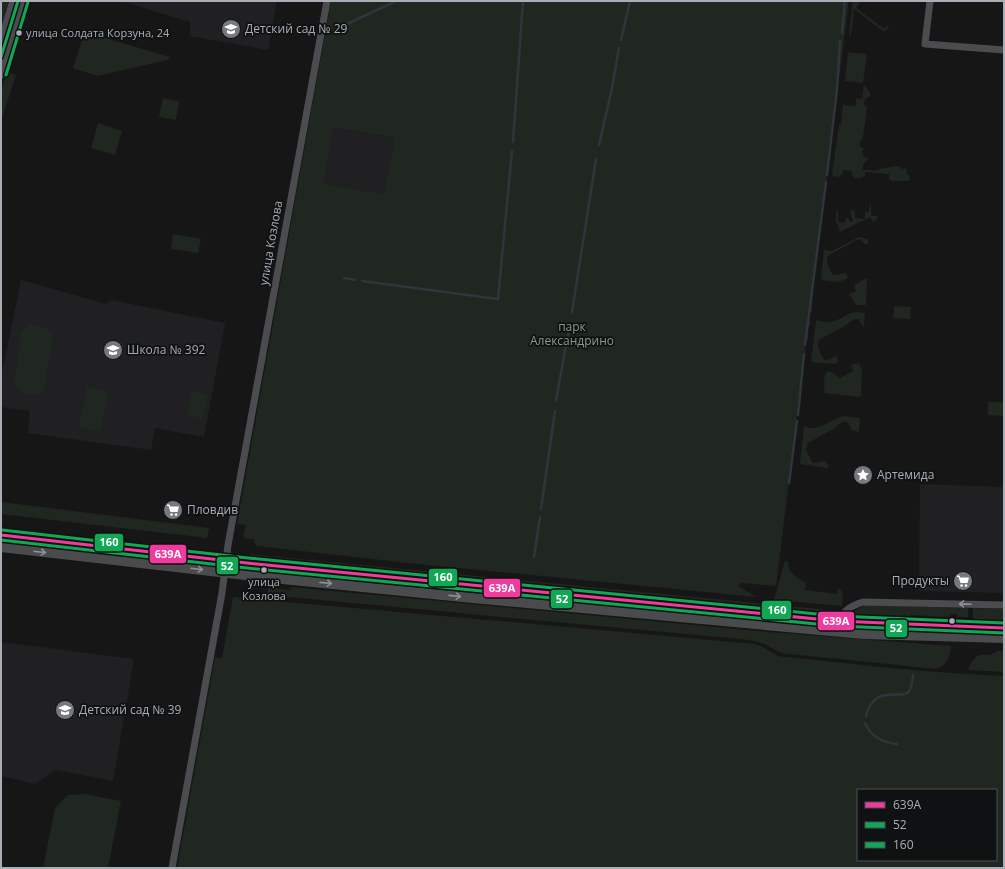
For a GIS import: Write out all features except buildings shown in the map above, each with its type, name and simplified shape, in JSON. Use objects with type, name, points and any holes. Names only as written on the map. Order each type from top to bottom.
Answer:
[{"type":"main road","points":[[1,535],[226,561],[637,603],[838,621],[1004,628]]},
{"type":"main road","points":[[1,547],[473,598],[864,634],[1004,638]]},
{"type":"street","points":[[1,43],[14,1]]},
{"type":"street","points":[[1,74],[24,1]]},
{"type":"street","name":"улица Козлова","points":[[172,868],[326,1]]},
{"type":"street","points":[[930,1],[924,44],[1004,50]]},
{"type":"street","points":[[838,621],[846,609],[863,602],[1004,605]]},
{"type":"shaded area","name":"Детский сад № 29","points":[[121,1],[277,1],[268,50],[190,36],[190,22]]},
{"type":"shaded area","points":[[333,127],[394,138],[384,194],[324,184]]},
{"type":"shaded area","name":"Школа № 392","points":[[21,280],[106,304],[111,300],[225,323],[204,437],[155,428],[151,450],[28,433],[30,411],[1,407],[1,377]]},
{"type":"shaded area","points":[[920,484],[1004,487],[1004,593],[919,591]]},
{"type":"shaded area","name":"Детский сад № 39","points":[[1,642],[134,659],[113,781],[56,770],[35,784],[1,776]]},
{"type":"green space","points":[[1,1],[9,1],[1,26]]},
{"type":"green space","name":"парк Александрино","points":[[331,1],[848,1],[813,286],[812,312],[810,312],[809,320],[811,323],[808,327],[808,338],[806,343],[776,586],[742,583],[738,586],[757,597],[417,564],[256,546],[254,539],[243,538],[246,525],[237,524]],"holes":[[[333,127],[394,138],[384,194],[324,184]]]},
{"type":"green space","points":[[853,1],[858,1],[860,3],[856,8],[884,29],[889,25],[886,31],[883,31],[854,9],[851,36],[849,35]]},
{"type":"green space","points":[[85,32],[170,57],[167,60],[98,76],[73,68]]},
{"type":"green space","points":[[848,52],[867,54],[863,83],[845,81]]},
{"type":"green space","points":[[7,72],[16,75],[1,121],[1,91]]},
{"type":"green space","points":[[864,84],[870,93],[870,96],[865,99],[864,105],[867,107],[867,111],[863,138],[860,141],[860,146],[864,149],[862,152],[864,157],[869,159],[863,164],[863,170],[874,171],[899,166],[902,169],[906,168],[910,180],[908,181],[892,181],[889,178],[889,174],[865,172],[865,176],[861,178],[854,178],[852,171],[843,170],[839,177],[833,176],[832,174],[843,105],[856,106],[856,98],[862,99]]},
{"type":"green space","points":[[163,98],[179,101],[176,120],[159,117]]},
{"type":"green space","points":[[98,123],[122,131],[115,155],[91,148]]},
{"type":"green space","points":[[870,202],[871,216],[877,216],[877,219],[873,222],[870,217],[840,232],[836,221],[836,211],[838,211],[838,221],[841,223],[844,223],[847,217],[851,222],[853,221],[850,212],[852,209],[855,212],[855,218],[865,219],[865,212],[869,212]]},
{"type":"green space","points":[[173,234],[201,239],[198,253],[171,249]]},
{"type":"green space","points":[[859,237],[868,239],[868,245],[864,244],[859,239],[829,255],[827,260],[833,275],[846,273],[848,278],[839,282],[821,280],[824,250],[832,251]]},
{"type":"green space","points":[[867,279],[866,305],[856,305],[849,294],[856,291],[854,285]]},
{"type":"green space","points":[[894,306],[911,307],[910,319],[893,318]]},
{"type":"green space","points":[[850,313],[865,313],[864,327],[860,323],[859,319],[855,319],[819,340],[818,347],[824,360],[836,356],[839,361],[835,364],[811,362],[816,320],[823,322],[834,321]]},
{"type":"green space","points":[[30,325],[47,329],[52,334],[53,338],[45,386],[43,391],[36,394],[23,393],[14,386],[21,334],[26,327]]},
{"type":"green space","points":[[859,363],[862,370],[861,396],[824,393],[824,379],[827,372],[832,372],[840,378],[853,371],[851,365]]},
{"type":"green space","points":[[87,387],[108,391],[101,431],[79,427]]},
{"type":"green space","points":[[192,391],[208,395],[203,419],[187,415]]},
{"type":"green space","points":[[988,402],[1004,402],[1004,416],[988,415]]},
{"type":"green space","points":[[844,416],[860,418],[859,432],[852,430],[848,423],[844,421],[836,426],[837,427],[808,443],[806,450],[813,463],[825,461],[829,466],[827,468],[800,464],[804,426],[809,428],[820,427]]},
{"type":"green space","points":[[1,502],[209,528],[207,538],[1,514]]},
{"type":"green space","points":[[250,554],[839,611],[836,615],[830,616],[250,560]]},
{"type":"green space","points":[[785,561],[788,561],[791,572],[806,583],[805,590],[837,594],[838,588],[841,590],[843,596],[842,606],[774,600]]},
{"type":"green space","points":[[291,587],[757,631],[951,646],[948,660],[936,669],[781,653],[765,644],[750,640],[267,595],[268,588],[291,590]]},
{"type":"green space","points":[[233,597],[755,644],[778,656],[919,670],[1004,676],[1004,868],[177,868],[215,657],[222,658]]},
{"type":"green space","points":[[870,605],[968,608],[968,617],[957,617],[957,614],[950,614],[949,617],[910,615],[910,620],[850,616],[858,609]]},
{"type":"green space","points":[[973,608],[1004,609],[1004,623],[973,622]]},
{"type":"green space","points":[[997,651],[1004,651],[1004,672],[968,670],[972,662],[979,655],[989,655]]},
{"type":"green space","points":[[84,794],[121,801],[108,868],[43,868],[55,808],[68,795]]},
{"type":"waterway","points":[[347,24],[396,1]]},
{"type":"waterway","points":[[513,142],[523,1]]},
{"type":"waterway","points":[[621,40],[630,1]]},
{"type":"waterway","points":[[842,33],[845,1]]},
{"type":"waterway","points":[[827,175],[837,89],[840,41]]},
{"type":"waterway","points":[[599,145],[612,88],[619,48]]},
{"type":"waterway","points":[[362,281],[498,299],[512,151]]},
{"type":"waterway","points":[[572,312],[596,159]]},
{"type":"waterway","points":[[805,345],[826,182]]},
{"type":"waterway","points":[[344,278],[355,280]]},
{"type":"waterway","points":[[556,400],[569,329]]},
{"type":"waterway","points":[[798,415],[804,354]]},
{"type":"waterway","points":[[541,509],[555,411]]},
{"type":"waterway","points":[[789,483],[797,421]]},
{"type":"waterway","points":[[534,557],[540,517]]},
{"type":"waterway","points":[[866,716],[873,702],[879,697],[883,695],[906,694],[909,692],[913,675]]},
{"type":"waterway","points":[[865,723],[870,732],[878,738],[897,744]]},
{"type":"transit line","name":"160","points":[[1,57],[18,1]]},
{"type":"transit line","name":"52","points":[[6,75],[28,2]]},
{"type":"transit line","name":"160","points":[[2,530],[248,558],[837,616],[1004,623]]},
{"type":"transit line","name":"639А","points":[[1,535],[247,563],[837,621],[1004,628]]},
{"type":"transit line","name":"52","points":[[1,540],[247,568],[837,626],[1004,633]]},
{"type":"place","name":"Детский сад № 29","points":[[231,29]]},
{"type":"place","name":"улица Солдата Корзуна, 24","points":[[19,33]]},
{"type":"place","name":"Школа № 392","points":[[113,350]]},
{"type":"place","name":"Артемида","points":[[863,475]]},
{"type":"place","name":"Пловдив","points":[[173,510]]},
{"type":"place","name":"улица Козлова","points":[[264,570]]},
{"type":"place","name":"Продукты","points":[[963,581]]},
{"type":"place","name":"Детский сад № 39","points":[[65,710]]}]
